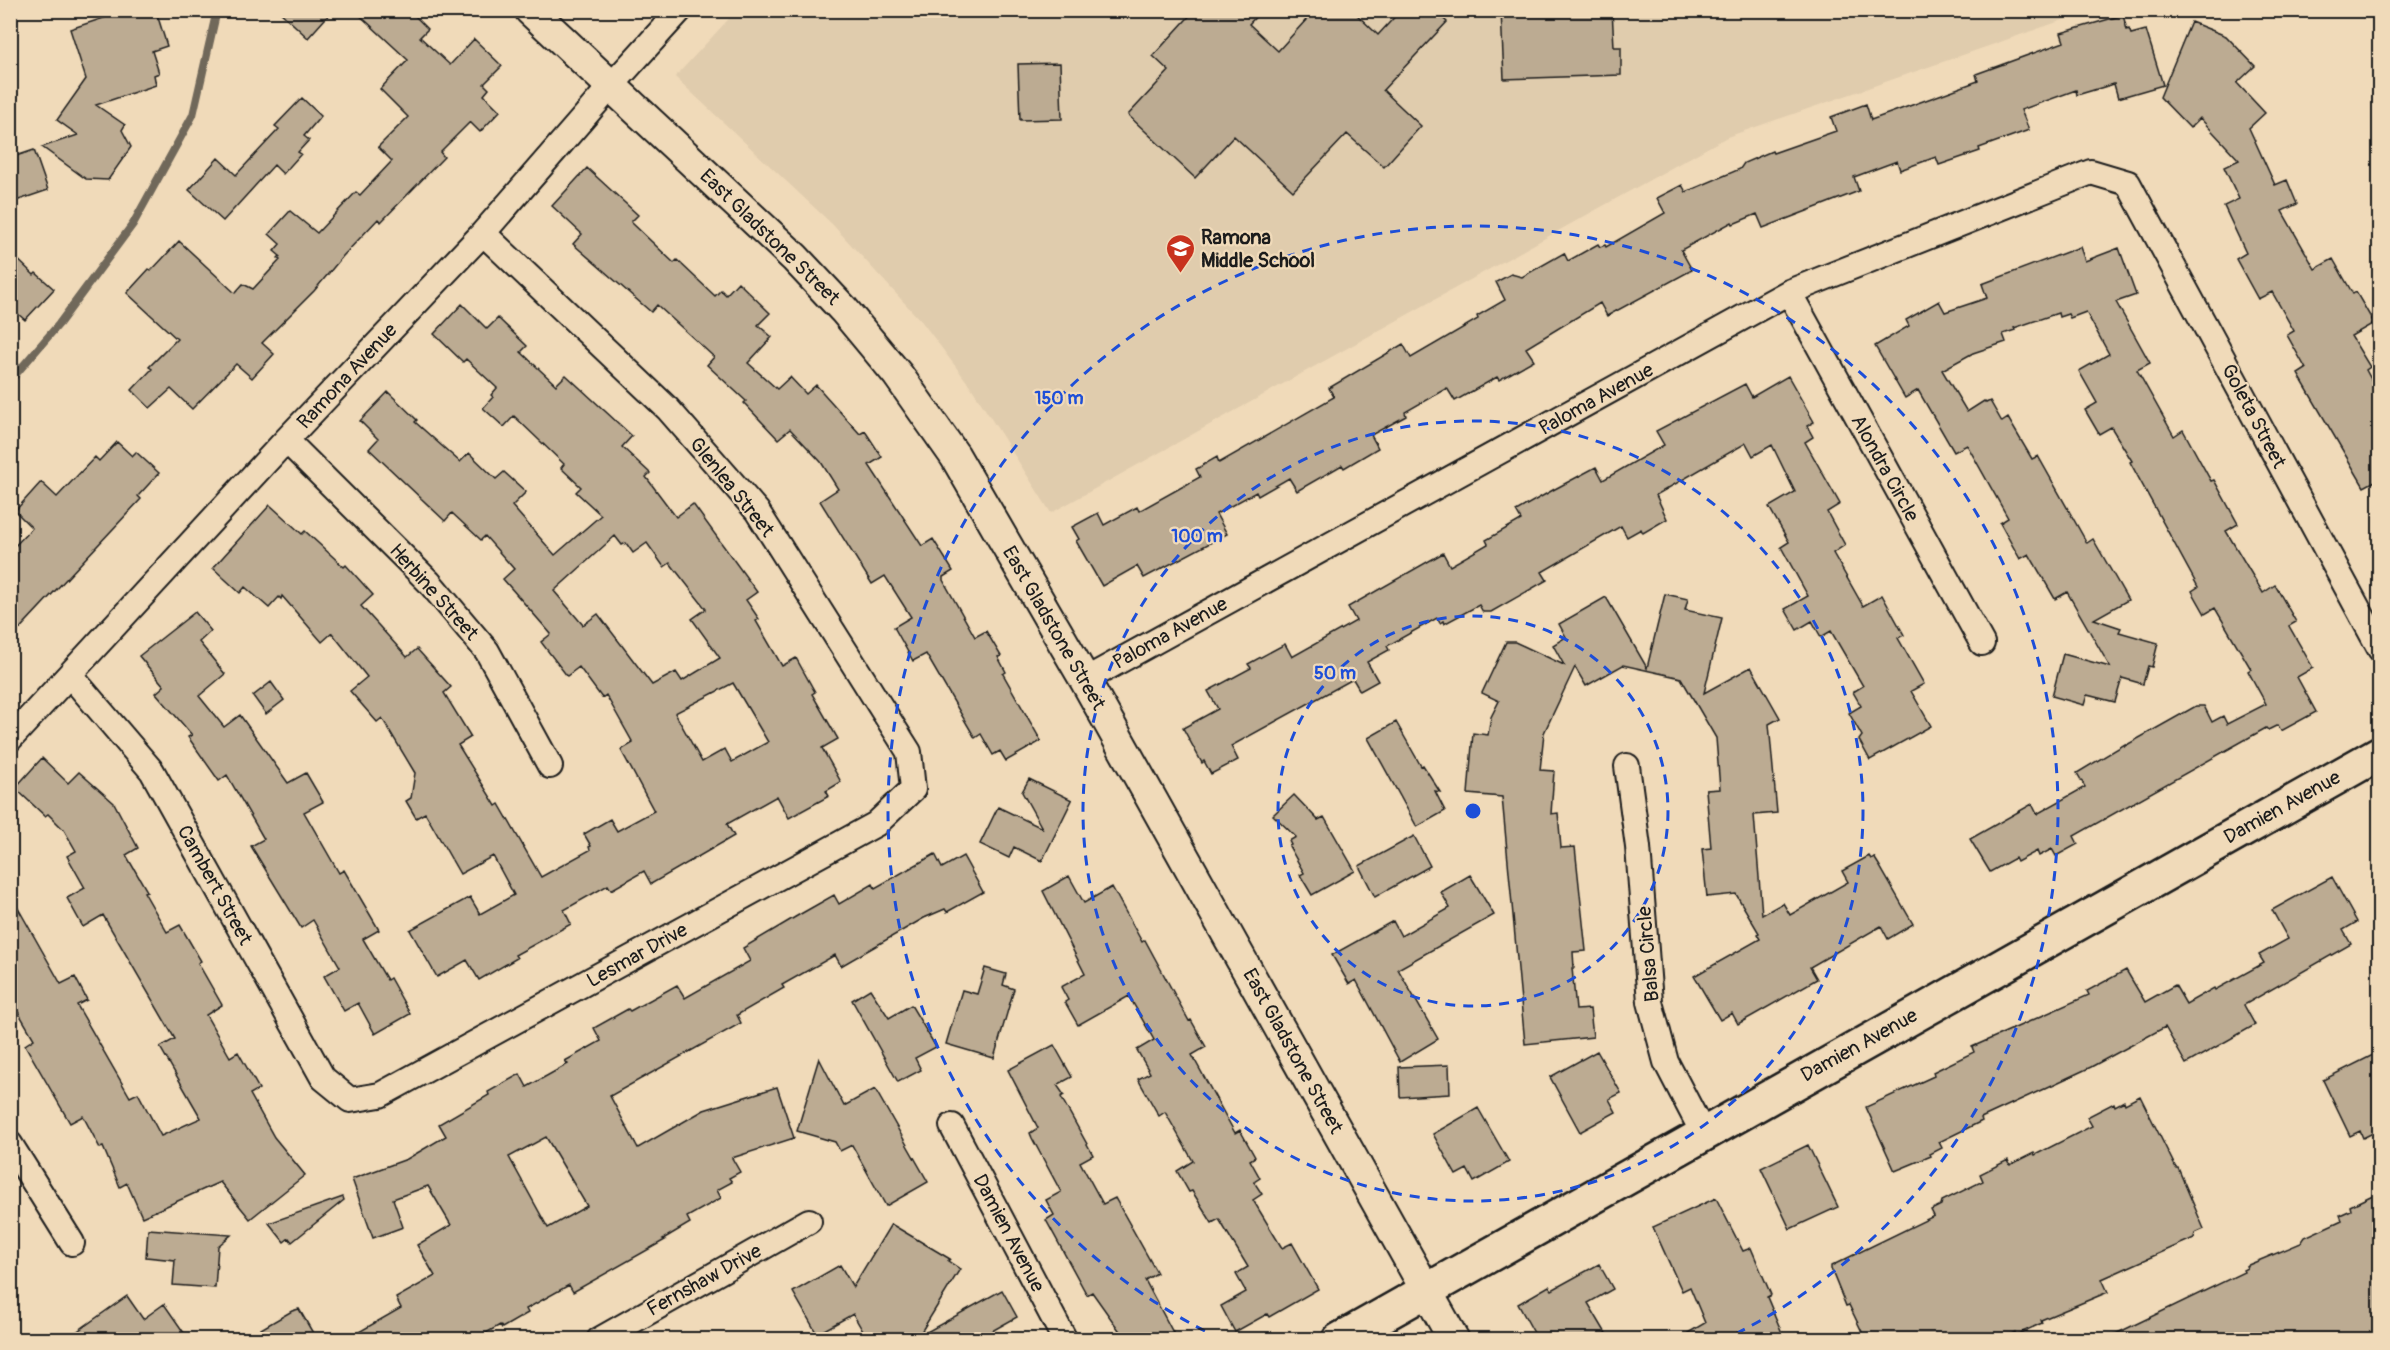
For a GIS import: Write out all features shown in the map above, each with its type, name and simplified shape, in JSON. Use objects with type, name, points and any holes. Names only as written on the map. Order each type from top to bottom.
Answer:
[{"type":"main road","name":"Damien Avenue","points":[[1339,1340],[2379,753]]},
{"type":"street","name":"East Gladstone Street","points":[[530,10],[795,258],[844,310],[898,375],[955,456],[1085,680],[1454,1340]]},
{"type":"street","name":"Ramona Avenue","points":[[10,739],[286,440],[483,233],[680,10]]},
{"type":"street","name":"Paloma Avenue","points":[[1085,680],[1789,292],[2091,172],[2128,183]]},
{"type":"street","name":"Goleta Street","points":[[2128,183],[2379,649]]},
{"type":"street","name":"Glenlea Street","points":[[483,233],[668,409],[757,511],[909,752],[913,789]]},
{"type":"street","name":"Alondra Circle","points":[[1789,292],[1982,643]]},
{"type":"street","name":"Herbine Street","points":[[286,440],[429,582],[487,651],[550,766]]},
{"type":"street","name":"Cambert Street","points":[[70,675],[152,771],[323,1078],[350,1100]]},
{"type":"street","name":"Balsa Circle","points":[[1627,766],[1638,848],[1650,1002],[1666,1062],[1703,1133]]},
{"type":"street","name":"Lesmar Drive","points":[[350,1100],[380,1095],[876,824],[913,789]]},
{"type":"street","name":"Damien Avenue","points":[[952,1126],[1065,1340]]},
{"type":"street","points":[[10,1144],[72,1243]]},
{"type":"street","name":"Fernshaw Drive","points":[[599,1340],[809,1221]]},
{"type":"shaded area","name":"Ramona Middle School","points":[[737,10],[2089,11],[1727,137],[1051,513],[971,387],[922,322],[832,224],[675,77]]},
{"type":"building","points":[[128,10],[138,10],[140,16],[156,11],[167,46],[152,51],[159,73],[154,75],[156,85],[96,105],[125,125],[122,130],[131,147],[108,180],[86,179],[42,147],[78,135],[57,120],[86,79],[70,29]]},
{"type":"building","points":[[278,10],[333,10],[308,38]]},
{"type":"building","points":[[354,10],[409,10],[428,29],[420,37],[450,65],[474,39],[502,66],[484,84],[489,89],[484,95],[500,111],[480,132],[470,122],[440,152],[444,157],[381,222],[378,219],[314,291],[262,343],[274,354],[252,378],[236,364],[192,409],[171,389],[150,408],[132,390],[152,369],[149,367],[177,339],[127,293],[149,269],[151,271],[179,241],[235,293],[243,284],[253,289],[280,260],[278,258],[280,256],[274,251],[280,244],[269,234],[290,211],[317,233],[356,192],[360,195],[392,161],[378,147],[408,117],[380,89],[408,60]]},
{"type":"building","points":[[1195,10],[1262,10],[1249,24],[1278,51],[1315,10],[1352,10],[1378,35],[1401,10],[1434,10],[1447,22],[1383,90],[1421,126],[1384,167],[1347,134],[1293,191],[1234,136],[1195,178],[1128,115],[1169,71],[1153,56]]},
{"type":"building","points":[[1501,10],[1612,10],[1614,47],[1621,47],[1621,75],[1504,79]]},
{"type":"building","points":[[2123,15],[2127,30],[2129,29],[2131,34],[2146,30],[2163,85],[2118,98],[2114,84],[2077,95],[2076,90],[2021,110],[2029,130],[1979,148],[1980,151],[1939,165],[1936,157],[1900,170],[1897,161],[1854,177],[1859,191],[1763,228],[1757,214],[1733,224],[1732,222],[1681,250],[1692,270],[1607,316],[1600,303],[1526,348],[1534,360],[1499,380],[1497,377],[1455,401],[1447,388],[1405,412],[1406,416],[1371,435],[1378,448],[1344,468],[1342,465],[1297,491],[1289,478],[1258,496],[1256,492],[1216,514],[1227,534],[1144,578],[1137,566],[1102,586],[1076,541],[1079,539],[1072,527],[1098,513],[1104,525],[1137,507],[1139,511],[1200,477],[1196,469],[1217,457],[1219,463],[1334,397],[1329,388],[1403,344],[1411,358],[1478,319],[1477,316],[1505,300],[1496,282],[1511,274],[1522,277],[1564,253],[1568,261],[1598,244],[1600,247],[1605,245],[1606,247],[1665,213],[1657,198],[1682,185],[1686,192],[1740,169],[1744,163],[1772,151],[1773,153],[1836,131],[1831,117],[1866,104],[1871,120],[1978,81],[1976,74],[2064,42],[2061,33]]},
{"type":"building","points":[[2191,22],[2226,36],[2255,66],[2237,83],[2265,113],[2249,128],[2275,185],[2287,180],[2297,204],[2282,211],[2315,269],[2333,259],[2353,294],[2356,292],[2374,323],[2351,336],[2370,367],[2366,370],[2379,394],[2379,479],[2364,487],[2298,374],[2306,369],[2287,335],[2294,331],[2272,292],[2258,299],[2236,259],[2246,253],[2224,206],[2239,199],[2224,167],[2239,160],[2200,118],[2190,128],[2160,97]]},
{"type":"building","points":[[1060,63],[1062,119],[1020,120],[1018,64]]},
{"type":"building","points":[[302,98],[321,116],[304,136],[309,140],[298,152],[301,154],[283,174],[274,165],[223,221],[189,190],[218,158],[236,175],[279,129],[275,126]]},
{"type":"building","points":[[34,150],[48,190],[10,203],[10,158]]},
{"type":"building","points":[[587,168],[638,215],[631,222],[674,263],[677,260],[715,296],[721,290],[726,295],[738,282],[770,313],[758,325],[772,337],[748,363],[777,389],[790,377],[806,394],[816,385],[860,434],[865,431],[882,457],[869,465],[922,546],[933,539],[953,571],[943,577],[943,580],[975,637],[986,631],[1001,656],[998,657],[1006,672],[1003,674],[1041,741],[1006,761],[1000,751],[993,755],[981,734],[975,738],[926,654],[913,661],[894,627],[911,617],[885,576],[872,584],[820,501],[838,489],[821,462],[790,429],[778,439],[744,403],[746,401],[707,365],[714,357],[657,305],[651,312],[573,244],[582,234],[552,206]]},
{"type":"building","points":[[2080,247],[2085,261],[2119,248],[2136,295],[2116,302],[2150,363],[2137,370],[2174,436],[2183,430],[2211,481],[2214,480],[2238,524],[2226,531],[2263,593],[2275,585],[2296,622],[2289,626],[2313,668],[2297,677],[2316,712],[2281,731],[2278,725],[2268,730],[2266,728],[2074,836],[2078,844],[2056,856],[2052,849],[2039,856],[2037,851],[2017,862],[2015,858],[1990,872],[1970,839],[2032,804],[2037,814],[2085,787],[2077,773],[2196,706],[2204,706],[2212,722],[2223,716],[2227,724],[2266,704],[2248,671],[2251,669],[2215,608],[2205,614],[2192,591],[2198,587],[2130,462],[2132,461],[2111,427],[2099,434],[2085,410],[2097,403],[2079,371],[2109,354],[2086,312],[2070,318],[2068,314],[2059,317],[2058,313],[2014,328],[2015,330],[2003,334],[2006,342],[1973,353],[1942,370],[1967,412],[1984,401],[1986,403],[1990,401],[2002,422],[2008,418],[2032,459],[2038,456],[2087,543],[2093,539],[2128,600],[2094,619],[2121,628],[2119,632],[2158,643],[2152,667],[2148,666],[2143,684],[2122,678],[2115,702],[2087,695],[2084,705],[2052,696],[2063,654],[2110,667],[2067,592],[2055,599],[2029,554],[2020,559],[2000,523],[2008,518],[1967,445],[1954,452],[1918,390],[1905,398],[1875,346],[1909,326],[1906,320],[1939,301],[1945,312],[1987,298],[1982,284]]},
{"type":"building","points":[[10,252],[34,275],[36,273],[54,289],[25,320],[10,307]]},
{"type":"building","points":[[462,304],[487,329],[498,318],[527,346],[521,352],[556,385],[566,375],[632,436],[622,447],[650,473],[646,477],[676,517],[693,504],[757,592],[746,600],[759,619],[756,621],[782,666],[796,658],[815,692],[812,694],[838,739],[822,748],[841,782],[826,791],[829,796],[789,818],[777,796],[727,824],[734,836],[651,884],[644,871],[611,890],[608,885],[564,910],[571,924],[515,955],[517,958],[479,980],[467,960],[437,977],[410,930],[470,897],[480,914],[514,895],[493,856],[460,874],[425,813],[416,818],[406,801],[411,798],[415,773],[382,718],[377,722],[350,691],[367,677],[332,633],[322,642],[282,596],[269,608],[245,587],[240,593],[213,568],[270,505],[302,534],[305,531],[344,567],[346,565],[373,595],[361,606],[407,657],[417,649],[451,687],[444,693],[471,737],[458,745],[496,806],[499,804],[541,877],[590,850],[591,846],[584,834],[610,819],[617,831],[654,811],[621,750],[633,743],[606,695],[602,698],[579,667],[567,676],[541,642],[551,634],[503,579],[514,569],[485,536],[481,540],[452,513],[445,521],[369,449],[378,439],[360,421],[388,392],[417,420],[415,422],[460,462],[469,453],[496,479],[504,472],[526,492],[512,506],[555,555],[601,515],[576,492],[581,487],[561,468],[564,464],[514,416],[504,427],[483,408],[493,397],[491,395],[497,388],[466,359],[463,362],[434,334]],"holes":[[[615,536],[622,545],[626,543],[633,553],[647,543],[664,567],[670,563],[706,609],[692,619],[720,658],[682,681],[676,672],[652,685],[598,614],[583,625],[554,591]],[[733,683],[768,742],[732,762],[725,749],[702,762],[675,713]]]},
{"type":"building","points":[[1788,376],[1814,422],[1807,426],[1813,437],[1805,442],[1840,504],[1827,512],[1845,545],[1833,553],[1863,606],[1882,595],[1904,635],[1898,638],[1924,684],[1911,691],[1931,726],[1870,760],[1859,740],[1862,736],[1849,713],[1861,706],[1853,692],[1863,686],[1831,631],[1821,637],[1812,621],[1797,630],[1785,609],[1808,596],[1781,547],[1789,542],[1769,507],[1795,492],[1772,445],[1753,456],[1746,443],[1656,495],[1667,519],[1643,533],[1641,529],[1627,537],[1621,526],[1542,572],[1547,580],[1491,612],[1483,612],[1479,605],[1444,624],[1443,621],[1440,623],[1437,618],[1387,646],[1389,650],[1367,662],[1378,681],[1360,691],[1353,679],[1231,746],[1238,760],[1211,774],[1204,761],[1202,763],[1183,728],[1218,709],[1208,691],[1251,668],[1248,664],[1285,644],[1292,657],[1356,621],[1348,607],[1443,553],[1450,566],[1488,544],[1486,540],[1521,520],[1516,511],[1596,467],[1603,480],[1664,445],[1656,431],[1745,384],[1752,397]]},
{"type":"building","points":[[117,442],[132,456],[136,452],[159,473],[138,496],[141,499],[10,639],[10,551],[32,528],[15,511],[41,482],[57,497],[95,457],[99,461]]},
{"type":"building","points":[[1665,594],[1688,599],[1685,610],[1722,618],[1704,693],[1751,667],[1780,718],[1769,724],[1777,813],[1754,815],[1762,915],[1783,903],[1790,915],[1848,882],[1842,871],[1869,856],[1871,859],[1874,857],[1913,924],[1888,939],[1881,926],[1810,967],[1817,979],[1738,1024],[1732,1013],[1720,1020],[1694,976],[1760,939],[1757,934],[1759,933],[1736,894],[1707,897],[1702,849],[1711,848],[1706,790],[1720,789],[1716,738],[1681,678],[1623,665],[1586,686],[1575,667],[1544,733],[1540,770],[1554,771],[1551,814],[1558,813],[1561,848],[1575,847],[1586,951],[1573,952],[1574,968],[1572,968],[1576,1010],[1590,1009],[1593,1037],[1525,1044],[1502,797],[1468,794],[1473,733],[1488,735],[1491,717],[1499,701],[1482,693],[1506,642],[1515,642],[1564,665],[1553,645],[1566,637],[1559,624],[1606,597],[1647,668]]},
{"type":"building","points":[[195,612],[211,631],[199,642],[225,674],[199,696],[224,727],[240,715],[288,783],[306,773],[323,802],[304,812],[339,873],[344,870],[379,930],[363,939],[387,980],[390,978],[410,1014],[375,1034],[358,1003],[344,1011],[324,976],[340,967],[313,920],[301,928],[251,846],[264,839],[227,775],[219,781],[188,737],[192,735],[156,693],[164,686],[139,656]]},
{"type":"building","points":[[271,682],[284,700],[266,714],[253,696]]},
{"type":"building","points":[[1396,722],[1421,766],[1423,765],[1440,792],[1435,791],[1445,811],[1417,827],[1368,738]]},
{"type":"building","points":[[42,758],[68,783],[79,772],[114,803],[138,848],[126,855],[147,891],[144,892],[167,932],[180,925],[201,961],[198,963],[222,1005],[206,1015],[230,1057],[238,1052],[259,1089],[250,1094],[274,1137],[305,1175],[250,1219],[220,1182],[142,1217],[127,1183],[120,1187],[103,1147],[100,1148],[83,1116],[70,1123],[25,1045],[34,1039],[10,998],[10,894],[61,984],[75,977],[87,1000],[77,1005],[130,1097],[138,1093],[161,1136],[201,1118],[160,1047],[175,1039],[103,915],[83,927],[67,898],[85,888],[67,856],[76,851],[64,830],[15,788]]},
{"type":"building","points":[[1029,779],[1072,800],[1042,861],[1014,847],[1009,858],[980,844],[998,807],[1042,828],[1022,792]]},
{"type":"building","points":[[1294,795],[1318,820],[1324,817],[1355,871],[1312,895],[1300,875],[1304,873],[1289,846],[1291,845],[1289,841],[1296,837],[1273,815]]},
{"type":"building","points":[[1414,836],[1430,866],[1375,897],[1359,866]]},
{"type":"building","points":[[935,854],[942,868],[963,856],[983,892],[947,912],[945,909],[924,918],[841,966],[835,955],[782,985],[784,988],[737,1015],[741,1023],[610,1096],[638,1148],[704,1110],[777,1087],[794,1138],[732,1158],[740,1172],[729,1178],[732,1182],[717,1190],[721,1198],[687,1217],[690,1223],[663,1239],[665,1240],[573,1292],[569,1285],[526,1309],[528,1313],[502,1328],[500,1325],[474,1340],[345,1340],[401,1308],[396,1298],[435,1276],[417,1245],[451,1225],[428,1186],[393,1199],[403,1227],[373,1238],[352,1179],[407,1159],[446,1136],[439,1124],[520,1074],[527,1087],[568,1064],[565,1061],[601,1041],[594,1028],[628,1009],[630,1011],[677,985],[685,998],[750,961],[743,948],[797,916],[834,895],[839,904],[873,884],[875,888]],"holes":[[[546,1137],[587,1206],[548,1228],[509,1157]]]},
{"type":"building","points":[[1470,875],[1494,915],[1398,969],[1438,1039],[1400,1062],[1356,980],[1349,984],[1332,955],[1393,921],[1401,936],[1450,908],[1441,892]]},
{"type":"building","points":[[1069,876],[1084,903],[1112,887],[1142,942],[1145,940],[1189,1021],[1191,1020],[1206,1047],[1192,1055],[1235,1133],[1240,1130],[1255,1157],[1250,1160],[1260,1178],[1254,1182],[1262,1194],[1253,1200],[1282,1248],[1292,1243],[1318,1289],[1269,1317],[1267,1314],[1235,1332],[1221,1306],[1246,1292],[1236,1274],[1248,1267],[1219,1219],[1212,1223],[1192,1191],[1189,1192],[1177,1171],[1193,1161],[1165,1112],[1159,1116],[1138,1079],[1150,1073],[1137,1050],[1154,1040],[1129,996],[1078,1025],[1065,1002],[1068,1000],[1061,987],[1085,974],[1043,891]]},
{"type":"building","points":[[2332,877],[2357,922],[2343,930],[2351,944],[2244,1005],[2255,1025],[2186,1064],[2165,1027],[2091,1067],[1981,1118],[1982,1121],[1939,1142],[1942,1148],[1930,1154],[1931,1156],[1895,1171],[1866,1107],[1934,1076],[1933,1072],[1974,1052],[1972,1047],[2089,995],[2087,991],[2126,970],[2145,1002],[2175,985],[2186,1004],[2214,988],[2215,990],[2264,963],[2259,955],[2288,939],[2272,910]]},
{"type":"building","points":[[985,968],[1006,974],[1003,985],[1014,989],[994,1058],[946,1044],[962,990],[977,994]]},
{"type":"building","points":[[870,989],[889,1018],[911,1005],[936,1047],[915,1058],[921,1070],[898,1082],[852,1000]]},
{"type":"building","points":[[1054,1045],[1072,1077],[1057,1085],[1064,1095],[1061,1097],[1093,1155],[1080,1162],[1103,1204],[1115,1198],[1157,1273],[1145,1280],[1177,1340],[1126,1340],[1092,1292],[1087,1295],[1046,1220],[1054,1215],[1046,1200],[1061,1192],[1032,1138],[1030,1133],[1038,1128],[1008,1070]]},
{"type":"building","points":[[1597,1051],[1621,1093],[1609,1099],[1616,1112],[1580,1132],[1550,1077]]},
{"type":"building","points":[[2379,1052],[2379,1130],[2363,1138],[2360,1131],[2350,1136],[2323,1080]]},
{"type":"building","points":[[819,1058],[844,1106],[875,1089],[928,1182],[886,1206],[852,1145],[840,1151],[835,1142],[797,1131]]},
{"type":"building","points":[[1449,1065],[1450,1094],[1400,1097],[1399,1067]]},
{"type":"building","points":[[2140,1096],[2178,1168],[2204,1229],[2195,1233],[2194,1238],[2102,1279],[2108,1292],[2041,1320],[2042,1323],[2016,1335],[2015,1332],[1998,1340],[1866,1340],[1849,1305],[1846,1306],[1831,1266],[1934,1216],[1931,1210],[1941,1205],[1942,1201],[1983,1181],[1980,1174],[2008,1160],[2010,1165],[2034,1153],[2035,1155],[2092,1126],[2087,1117],[2114,1103],[2115,1106],[2124,1101],[2125,1104]]},
{"type":"building","points":[[1478,1108],[1509,1162],[1474,1182],[1467,1169],[1456,1175],[1433,1134]]},
{"type":"building","points":[[1808,1145],[1838,1207],[1790,1229],[1761,1168]]},
{"type":"building","points":[[2379,1192],[2379,1340],[2103,1340],[2244,1272],[2246,1266],[2301,1243],[2305,1237],[2342,1220],[2340,1215],[2351,1210],[2350,1206]]},
{"type":"building","points":[[343,1197],[344,1200],[292,1242],[289,1238],[284,1242],[269,1223]]},
{"type":"building","points":[[1716,1198],[1743,1251],[1751,1248],[1771,1295],[1767,1297],[1785,1340],[1676,1340],[1705,1323],[1690,1287],[1682,1291],[1653,1227]]},
{"type":"building","points":[[891,1224],[950,1259],[948,1261],[960,1269],[918,1337],[1002,1290],[1017,1317],[976,1340],[868,1340],[853,1314],[817,1334],[793,1292],[840,1265],[853,1287]]},
{"type":"building","points":[[148,1229],[231,1235],[218,1246],[215,1288],[173,1285],[175,1260],[146,1257]]},
{"type":"building","points":[[1599,1264],[1613,1289],[1588,1303],[1610,1340],[1538,1340],[1518,1304],[1549,1286],[1552,1290]]},
{"type":"building","points":[[127,1296],[143,1319],[164,1304],[189,1340],[65,1340]]},
{"type":"building","points":[[299,1309],[317,1340],[242,1340],[292,1311]]},
{"type":"waterway","points":[[10,381],[59,324],[133,224],[193,115],[217,10]]},
{"type":"place","name":"Ramona Middle School","points":[[1180,274]]}]
